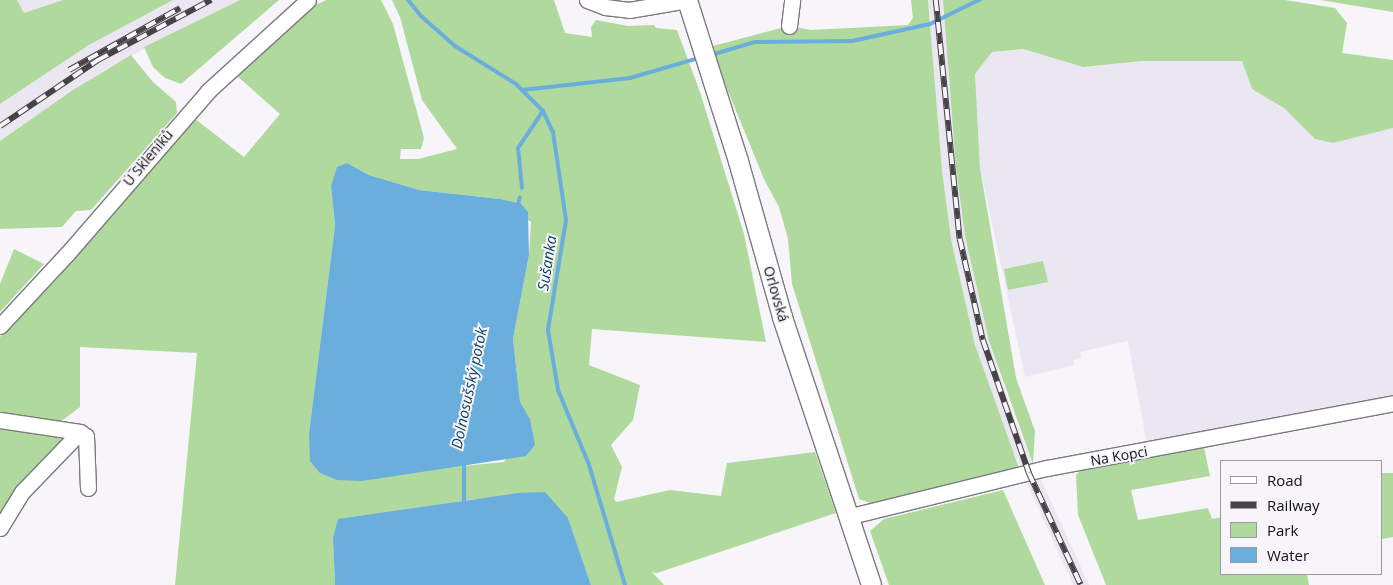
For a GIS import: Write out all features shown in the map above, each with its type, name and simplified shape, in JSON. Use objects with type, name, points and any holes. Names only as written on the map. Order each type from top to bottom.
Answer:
[{"type":"main road","name":"Orlovská","points":[[688,0],[782,317],[825,440],[847,517],[871,585]]},
{"type":"street","name":"U Skleníků","points":[[0,326],[67,254],[208,91],[308,0]]},
{"type":"street","points":[[587,0],[605,7],[628,10],[688,0]]},
{"type":"street","points":[[789,26],[792,0]]},
{"type":"street","name":"Na Kopci","points":[[847,517],[1048,468],[1393,404]]},
{"type":"street","points":[[0,420],[80,432],[86,436],[88,488]]},
{"type":"street","points":[[0,528],[22,492],[80,432]]},
{"type":"shaded area","points":[[17,0],[63,0],[24,13]]},
{"type":"shaded area","points":[[173,0],[240,0],[104,70],[0,141],[0,104],[89,45]]},
{"type":"shaded area","points":[[928,0],[943,0],[956,168],[965,236],[989,341],[1016,424],[1089,585],[1073,585],[1003,430],[975,345],[951,239],[942,170]]},
{"type":"shaded area","points":[[1023,49],[1083,67],[1142,61],[1242,61],[1252,89],[1284,108],[1315,139],[1333,143],[1393,128],[1393,396],[1147,445],[1128,341],[1080,352],[1081,358],[1073,360],[1074,365],[1025,377],[980,168],[975,74],[992,52]]},
{"type":"green space","points":[[0,0],[17,0],[24,13],[63,0],[173,0],[89,45],[0,104]]},
{"type":"green space","points":[[240,0],[279,0],[181,84],[165,78],[153,67],[144,47]]},
{"type":"green space","points":[[326,0],[381,0],[393,24],[424,138],[421,149],[401,149],[400,159],[418,159],[457,149],[422,100],[400,17],[392,0],[554,0],[565,33],[592,37],[591,27],[596,20],[628,26],[654,25],[656,28],[677,30],[700,92],[744,234],[766,342],[592,329],[589,365],[640,385],[633,420],[611,445],[622,467],[614,499],[616,502],[670,490],[721,496],[727,463],[815,452],[836,513],[657,573],[652,572],[664,585],[591,585],[568,518],[475,499],[382,514],[333,538],[335,585],[175,585],[197,353],[80,347],[80,407],[60,422],[0,416],[0,337],[194,118],[244,157],[280,114],[236,75],[310,8]],"holes":[[[347,163],[369,175],[419,190],[500,199],[531,222],[529,255],[513,339],[520,403],[530,419],[504,462],[463,466],[309,433],[335,225],[331,186]]]},
{"type":"green space","points":[[911,0],[928,0],[942,170],[951,239],[975,345],[1019,468],[876,505],[859,499],[792,284],[788,239],[779,207],[764,179],[723,79],[713,46],[789,26],[811,30],[908,25],[913,18]]},
{"type":"green space","points":[[943,0],[1285,0],[1335,8],[1347,23],[1342,53],[1393,60],[1393,128],[1333,143],[1315,139],[1284,108],[1252,89],[1242,61],[1142,61],[1083,67],[1023,49],[992,52],[975,74],[980,168],[1016,378],[1035,431],[1033,464],[989,341],[965,236],[956,168]]},
{"type":"green space","points":[[1320,0],[1393,0],[1393,12]]},
{"type":"green space","points":[[131,55],[153,82],[176,102],[177,113],[91,210],[76,211],[62,227],[0,229],[0,141],[73,90]]},
{"type":"green space","points":[[14,249],[44,264],[0,312],[0,284]]},
{"type":"green space","points":[[1043,261],[1048,282],[1008,290],[1004,269]]},
{"type":"green space","points":[[0,424],[59,434],[61,440],[59,448],[0,519]]},
{"type":"green space","points":[[1204,447],[1210,476],[1131,490],[1138,520],[1208,508],[1212,519],[1220,517],[1220,575],[1307,575],[1309,585],[1106,585],[1078,515],[1076,475],[1081,470]]},
{"type":"green space","points":[[1383,473],[1393,473],[1393,537],[1383,539]]},
{"type":"green space","points":[[1003,490],[1045,585],[889,585],[870,531],[884,519]]},
{"type":"water","points":[[347,163],[369,175],[419,190],[500,199],[521,204],[528,212],[529,255],[513,339],[520,402],[530,419],[535,445],[526,456],[362,481],[337,480],[320,473],[310,461],[309,433],[335,225],[331,186],[337,167]]},
{"type":"water","points":[[545,492],[568,518],[591,585],[335,585],[333,538],[338,519],[518,493]]},
{"type":"waterway","name":"Sušanka","points":[[408,0],[421,16],[455,46],[516,84],[543,111],[553,132],[566,220],[548,330],[558,390],[589,465],[625,585]]},
{"type":"waterway","points":[[711,55],[755,42],[852,41],[930,24],[979,0]]},
{"type":"waterway","points":[[522,90],[630,78],[699,58]]},
{"type":"waterway","name":"Dolnosušský potok","points":[[522,188],[518,148],[543,111]]},
{"type":"waterway","name":"Dolnosušský potok","points":[[517,208],[520,197]]},
{"type":"waterway","name":"Dolnosušský potok","points":[[464,462],[464,505]]},
{"type":"railway","points":[[0,126],[98,60],[211,0]]},
{"type":"railway","points":[[936,0],[960,239],[983,340],[1029,473],[1081,585]]},
{"type":"railway","points":[[69,70],[180,8]]}]
